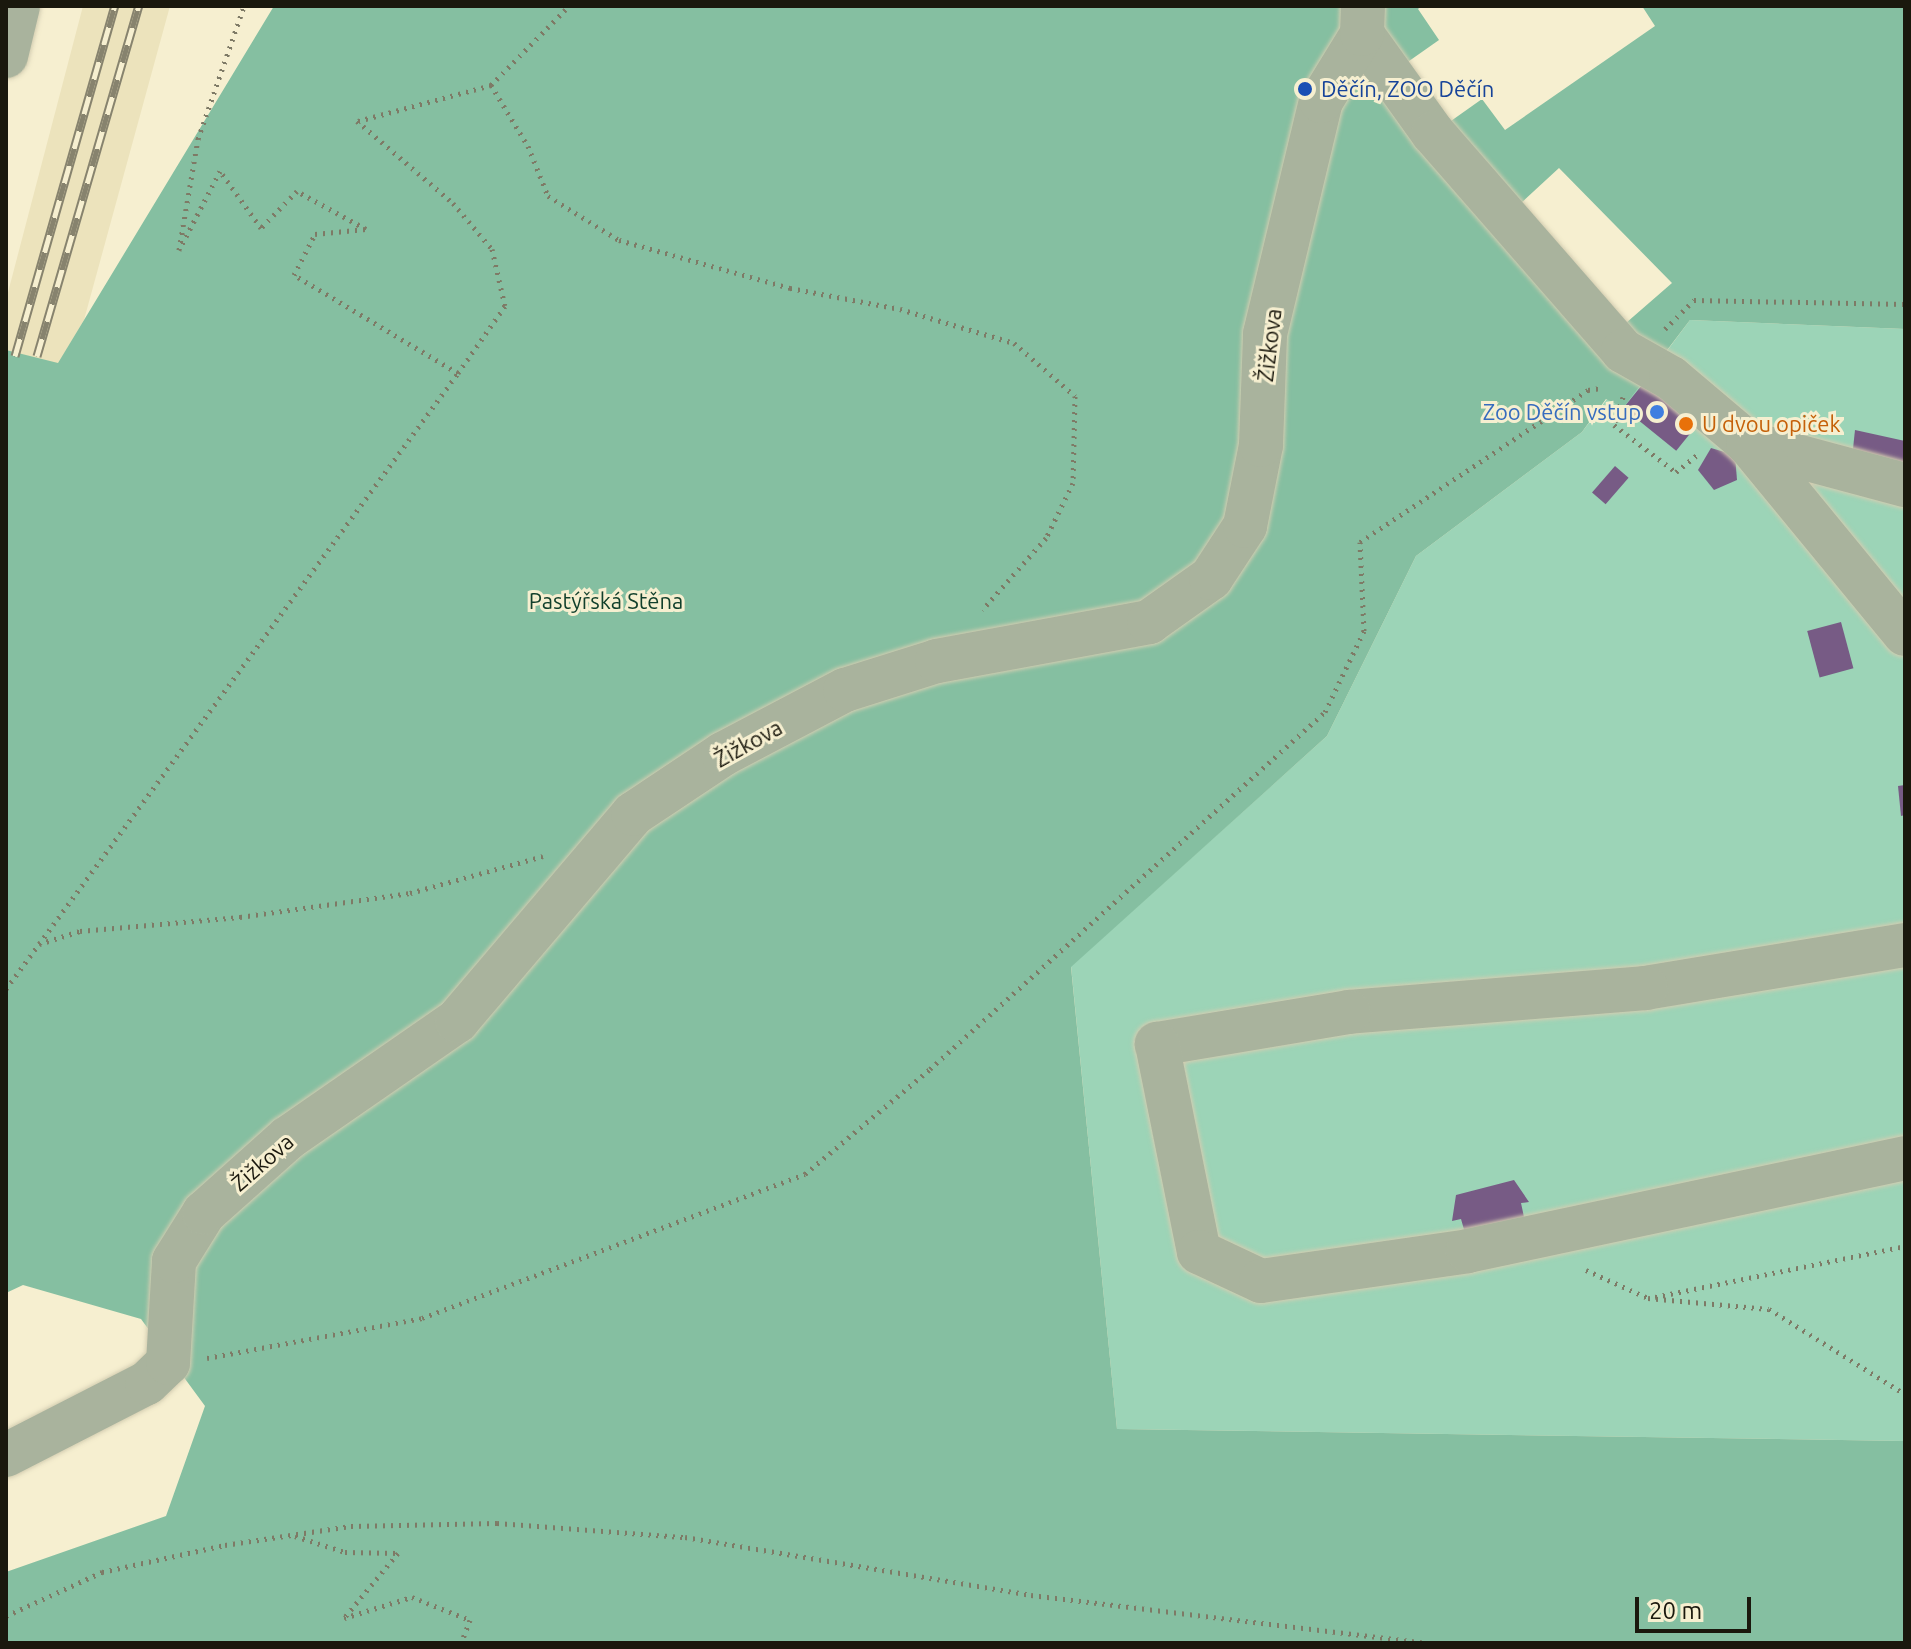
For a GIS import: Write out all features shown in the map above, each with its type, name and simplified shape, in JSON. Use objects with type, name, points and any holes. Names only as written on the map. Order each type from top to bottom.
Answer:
[{"type":"street","points":[[6,56],[18,6]]},
{"type":"street","name":"Žižkova","points":[[1362,20],[1433,133],[1636,365],[1748,443]]},
{"type":"street","name":"Žižkova","points":[[168,1363],[167,1311],[174,1261],[204,1213],[288,1138],[457,1021],[633,814],[723,754],[845,690],[937,661],[1149,622],[1211,578],[1245,526],[1261,445],[1265,334],[1321,101],[1362,20]]},
{"type":"street","points":[[1748,443],[1905,485]]},
{"type":"street","points":[[1748,443],[1905,634]]},
{"type":"street","points":[[1905,945],[1646,988],[1349,1012],[1157,1044],[1199,1252],[1261,1281],[1468,1251],[1905,1158]]},
{"type":"street","points":[[6,1455],[147,1383],[168,1363]]},
{"type":"path","points":[[244,6],[198,139],[179,250],[220,171],[261,228],[297,191],[366,229],[315,234],[294,275],[458,373]]},
{"type":"path","points":[[6,989],[505,306],[492,249],[453,203],[357,121],[491,85],[569,6]]},
{"type":"path","points":[[491,85],[528,146],[548,196],[619,240],[1014,343],[1075,396],[1073,483],[1046,538],[937,661]]},
{"type":"path","points":[[168,1363],[257,1352],[422,1318],[805,1174],[930,1069],[1325,712],[1364,631],[1360,542],[1588,390],[1636,365],[1694,300],[1905,304]]},
{"type":"path","points":[[1636,365],[1614,425],[1676,472],[1709,446],[1748,443]]},
{"type":"path","points":[[39,944],[80,931],[240,917],[410,893],[613,837]]},
{"type":"path","points":[[1648,1298],[1905,1246]]},
{"type":"path","points":[[1576,1265],[1648,1298],[1769,1309],[1905,1394]]},
{"type":"path","points":[[6,1616],[102,1572],[351,1526],[497,1523],[685,1537],[1031,1595],[1425,1643]]},
{"type":"path","points":[[294,1536],[345,1552],[398,1553],[344,1618],[412,1597],[470,1620],[461,1643]]},
{"type":"shaded area","points":[[83,6],[170,6],[84,320],[58,364],[6,350],[6,300]]},
{"type":"green space","name":"Pastýřská Stěna","points":[[274,6],[1421,6],[1418,9],[1439,40],[1392,73],[1434,133],[1482,99],[1505,130],[1655,26],[1642,6],[1905,6],[1905,329],[1690,320],[1623,408],[1606,399],[1582,432],[1416,556],[1327,736],[1071,967],[1117,1429],[1905,1441],[1905,1643],[6,1643],[6,1572],[166,1516],[205,1406],[141,1319],[23,1285],[6,1293],[6,350],[58,363]],"holes":[[[1559,168],[1672,283],[1611,336],[1506,217]]]},
{"type":"green space","points":[[1690,320],[1905,329],[1905,1441],[1117,1429],[1071,966],[1327,736],[1416,556],[1582,432],[1607,399],[1619,406],[1651,372]]},
{"type":"building","name":"Zoo Děčín vstup","points":[[1646,380],[1699,423],[1676,451],[1623,408]]},
{"type":"building","points":[[1855,430],[1905,441],[1905,468],[1852,458]]},
{"type":"building","points":[[1711,448],[1735,455],[1737,480],[1714,490],[1698,470]]},
{"type":"building","points":[[1615,466],[1629,478],[1606,504],[1592,492]]},
{"type":"building","points":[[1841,622],[1853,668],[1820,677],[1807,631]]},
{"type":"building","points":[[1905,785],[1905,815],[1901,816],[1898,786]]},
{"type":"building","points":[[1514,1180],[1529,1202],[1521,1203],[1524,1217],[1465,1233],[1461,1219],[1452,1221],[1456,1195]]},
{"type":"railway","points":[[15,356],[115,6]]},
{"type":"railway","points":[[37,356],[139,6]]},
{"type":"place","name":"Děčín, ZOO Děčín","points":[[1305,89]]},
{"type":"place","name":"Zoo Děčín vstup","points":[[1657,412]]},
{"type":"place","name":"U dvou opiček","points":[[1686,424]]}]
